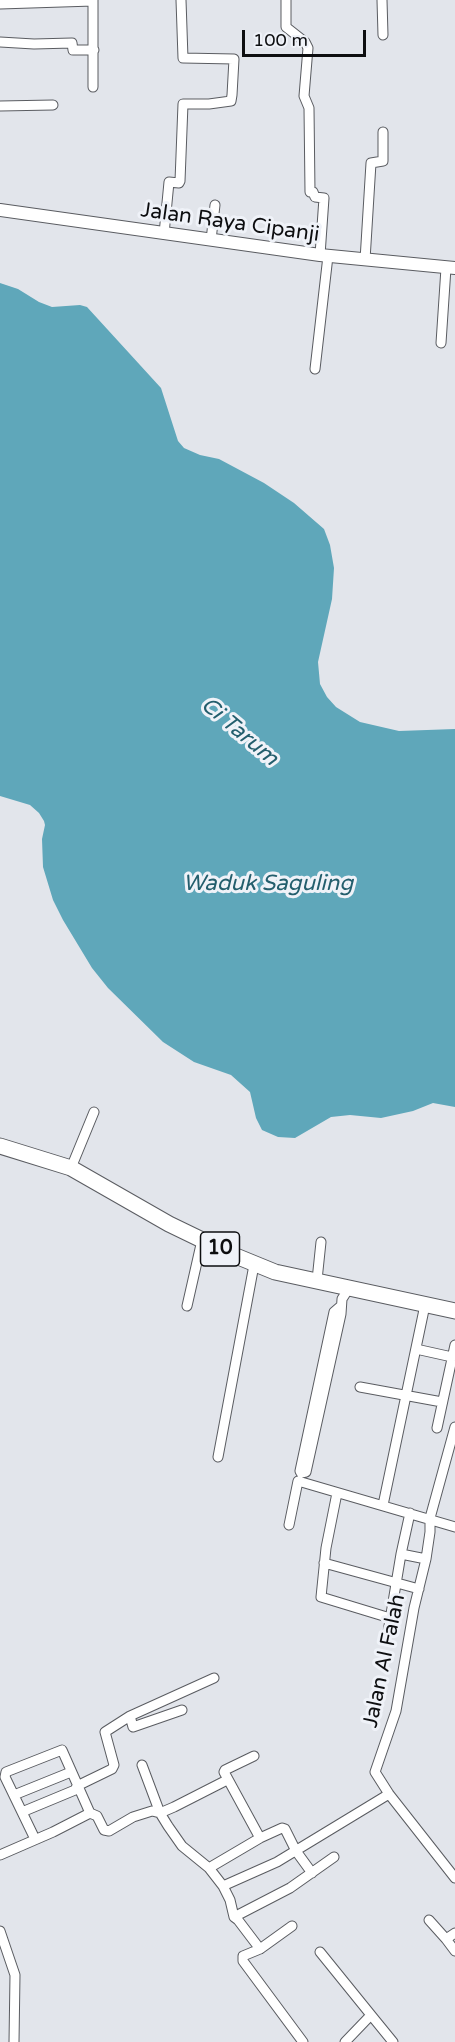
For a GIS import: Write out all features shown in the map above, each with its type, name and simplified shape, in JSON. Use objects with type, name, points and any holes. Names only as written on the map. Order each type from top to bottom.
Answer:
[{"type":"highway","name":"10","points":[[0,1146],[71,1168],[202,1240],[254,1265],[275,1272],[455,1311]]},
{"type":"main road","name":"Jalan Raya Cipanji","points":[[0,210],[324,255],[450,268]]},
{"type":"street","points":[[0,4],[93,0],[93,87]]},
{"type":"street","points":[[164,234],[169,182],[179,183],[180,181],[183,104],[231,101],[232,95],[234,59],[183,58],[181,0]]},
{"type":"street","points":[[286,0],[286,27],[305,42],[308,48],[304,96],[309,108],[310,192],[313,192],[315,197],[324,198],[324,255],[315,369]]},
{"type":"street","points":[[382,0],[383,35]]},
{"type":"street","points":[[0,42],[72,43],[73,50],[94,50]]},
{"type":"street","points":[[0,106],[53,105]]},
{"type":"street","points":[[365,260],[371,164],[383,161],[383,132]]},
{"type":"street","points":[[211,240],[215,206]]},
{"type":"street","points":[[441,343],[450,268]]},
{"type":"street","points":[[71,1168],[94,1112]]},
{"type":"street","points":[[187,1306],[202,1240]]},
{"type":"street","points":[[317,1280],[321,1242]]},
{"type":"street","points":[[218,1457],[254,1265]]},
{"type":"street","points":[[322,1389],[300,1471],[304,1473],[339,1311],[342,1299],[349,1288]]},
{"type":"street","points":[[383,1505],[425,1305]]},
{"type":"street","points":[[437,1428],[455,1345]]},
{"type":"street","points":[[416,1349],[452,1357]]},
{"type":"street","points":[[360,1387],[442,1402]]},
{"type":"street","name":"Jalan Al Falah","points":[[455,1426],[430,1518],[426,1559],[418,1589],[396,1711],[381,1759],[375,1769],[375,1774],[389,1794],[455,1877]]},
{"type":"street","points":[[289,1525],[298,1481],[455,1527]]},
{"type":"street","points":[[337,1493],[324,1563],[321,1597],[390,1618]]},
{"type":"street","points":[[388,1632],[410,1513]]},
{"type":"street","points":[[401,1554],[426,1559]]},
{"type":"street","points":[[324,1563],[418,1589]]},
{"type":"street","points":[[22,1812],[75,1790],[77,1786],[113,1768],[105,1732],[130,1716],[214,1677]]},
{"type":"street","points":[[130,1716],[133,1727],[182,1710]]},
{"type":"street","points":[[35,1839],[5,1774],[58,1750],[63,1751],[90,1813],[97,1816],[104,1830],[108,1832],[139,1815],[152,1811],[160,1813],[227,1780]]},
{"type":"street","points":[[254,1756],[224,1772],[260,1838]]},
{"type":"street","points":[[142,1765],[160,1813],[182,1846],[209,1868],[223,1886],[230,1900],[234,1917],[260,1949]]},
{"type":"street","points":[[14,1795],[71,1772]]},
{"type":"street","points":[[223,1886],[277,1862],[389,1794]]},
{"type":"street","points":[[0,1855],[90,1813]]},
{"type":"street","points":[[209,1868],[260,1838],[282,1828],[312,1873]]},
{"type":"street","points":[[234,1917],[290,1888],[334,1857]]},
{"type":"street","points":[[429,1920],[455,1950]]},
{"type":"street","points":[[292,1926],[260,1949],[243,1956],[243,1961],[303,2042]]},
{"type":"street","points":[[0,1931],[15,1975],[14,2042]]},
{"type":"street","points":[[446,1939],[455,1933]]},
{"type":"street","points":[[320,1952],[393,2042]]},
{"type":"street","points":[[345,2042],[371,2015]]},
{"type":"water","name":"Waduk Saguling","points":[[0,283],[18,289],[52,307],[80,305],[87,307],[161,388],[178,441],[184,448],[200,455],[219,459],[264,483],[294,503],[324,529],[330,545],[334,568],[332,599],[318,662],[320,684],[336,707],[360,722],[399,731],[455,729],[455,1107],[433,1103],[413,1111],[381,1118],[350,1115],[331,1117],[295,1138],[278,1137],[262,1130],[256,1118],[250,1092],[231,1075],[194,1062],[163,1042],[108,988],[92,968],[63,920],[53,900],[43,867],[44,821],[30,805],[0,796]]},
{"type":"water label","name":"Ci Tarum","points":[[239,732]]}]
